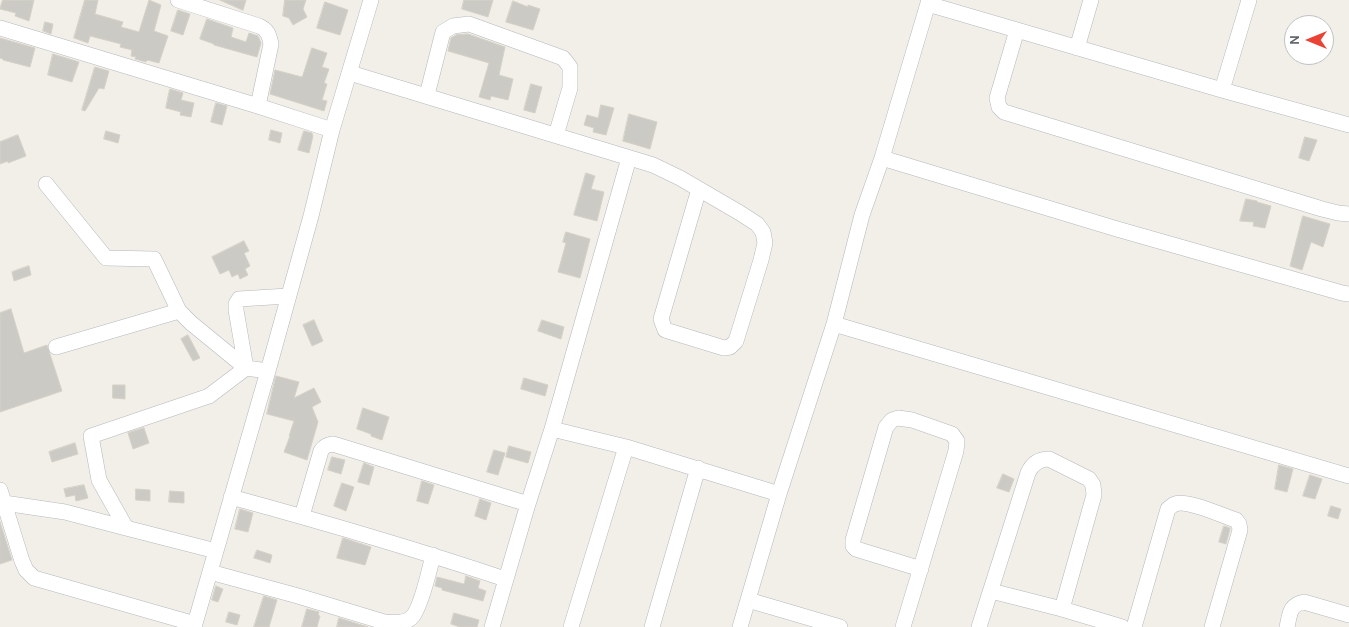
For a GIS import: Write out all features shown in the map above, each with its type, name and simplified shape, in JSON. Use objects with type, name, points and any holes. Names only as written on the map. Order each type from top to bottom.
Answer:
[{"type":"street","points":[[178,0],[265,28],[269,34],[271,44],[258,106]]},
{"type":"street","points":[[2,496],[22,561],[26,570],[34,578],[194,626],[311,216],[332,130],[371,0]]},
{"type":"street","points":[[1077,48],[1092,0]]},
{"type":"street","points":[[1222,90],[1249,0]]},
{"type":"street","points":[[740,627],[779,494],[834,324],[862,215],[882,158],[928,2],[1077,48],[1349,125]]},
{"type":"street","points":[[427,96],[442,32],[453,26],[469,24],[563,58],[570,67],[570,88],[556,135]]},
{"type":"street","points":[[0,28],[332,130]]},
{"type":"street","points":[[1017,30],[998,98],[999,107],[1004,112],[1322,210],[1349,214]]},
{"type":"street","points":[[350,73],[652,165],[699,188],[756,224],[762,232],[765,243],[762,260],[736,341],[730,347],[724,348],[665,330],[661,319],[699,188]]},
{"type":"street","points":[[492,627],[552,429],[629,158]]},
{"type":"street","points":[[882,158],[1117,229],[1349,294]]},
{"type":"street","points":[[46,184],[106,258],[154,259],[179,311],[191,323],[246,368],[268,370]]},
{"type":"street","points":[[246,368],[236,304],[239,299],[288,296]]},
{"type":"street","points":[[56,347],[179,311]]},
{"type":"street","points":[[834,324],[1349,476]]},
{"type":"street","points":[[126,528],[99,480],[91,436],[208,396],[246,368]]},
{"type":"street","points":[[903,627],[921,569],[956,451],[957,441],[952,434],[912,420],[898,418],[892,420],[886,427],[853,540],[856,549],[921,569]]},
{"type":"street","points":[[552,429],[626,447],[779,494]]},
{"type":"street","points":[[302,516],[321,451],[324,447],[333,444],[528,504]]},
{"type":"street","points":[[571,627],[626,447]]},
{"type":"street","points":[[979,627],[1028,473],[1031,466],[1042,459],[1048,459],[1089,479],[1093,485],[1094,495],[1062,609]]},
{"type":"street","points":[[652,627],[698,468]]},
{"type":"street","points":[[2,496],[216,551]]},
{"type":"street","points":[[231,497],[302,516],[506,579]]},
{"type":"street","points":[[1134,627],[1168,508],[1174,504],[1184,503],[1236,520],[1239,524],[1240,530],[1212,627]]},
{"type":"street","points":[[210,572],[384,622],[398,623],[411,618],[417,609],[433,556]]},
{"type":"street","points":[[991,591],[1122,627]]},
{"type":"street","points":[[748,600],[825,625],[840,627]]},
{"type":"street","points":[[1287,627],[1292,608],[1304,602],[1349,615]]},
{"type":"building","points":[[3,0],[34,0],[29,21],[15,16],[16,13],[0,9]]},
{"type":"building","points":[[85,0],[98,0],[95,14],[123,22],[121,27],[139,32],[149,0],[161,5],[154,31],[168,36],[159,63],[135,59],[136,57],[131,56],[132,50],[120,47],[121,44],[90,36],[88,43],[74,38]]},
{"type":"building","points":[[220,0],[246,0],[243,10]]},
{"type":"building","points":[[285,0],[306,0],[303,9],[307,17],[293,25],[289,18],[283,16]]},
{"type":"building","points":[[464,0],[493,0],[488,17],[462,9]]},
{"type":"building","points":[[513,1],[540,9],[533,30],[506,22]]},
{"type":"building","points":[[325,2],[348,10],[340,35],[317,28]]},
{"type":"building","points":[[178,10],[190,14],[183,35],[171,31]]},
{"type":"building","points":[[207,19],[233,28],[231,37],[246,42],[249,33],[258,36],[261,43],[257,57],[214,45],[200,39]]},
{"type":"building","points":[[45,22],[53,24],[51,34],[43,31]]},
{"type":"building","points":[[468,34],[505,47],[499,75],[513,79],[508,100],[491,96],[490,100],[479,97],[489,63],[448,51],[451,38],[456,35]]},
{"type":"building","points":[[0,38],[35,48],[30,67],[0,58]]},
{"type":"building","points":[[312,48],[327,53],[322,67],[329,69],[324,83],[327,84],[322,100],[327,101],[324,111],[270,94],[275,70],[302,77]]},
{"type":"building","points":[[53,54],[79,62],[72,82],[48,75]]},
{"type":"building","points":[[95,67],[109,71],[104,89],[99,88],[85,111],[82,110]]},
{"type":"building","points":[[531,84],[542,87],[535,113],[524,110]]},
{"type":"building","points":[[170,89],[183,93],[181,100],[194,103],[191,117],[180,115],[181,112],[166,108]]},
{"type":"building","points":[[216,103],[227,106],[222,125],[211,122]]},
{"type":"building","points":[[601,105],[614,108],[606,135],[593,132],[594,128],[584,125],[587,115],[598,118]]},
{"type":"building","points":[[629,114],[657,122],[650,149],[623,141]]},
{"type":"building","points":[[271,130],[282,133],[280,143],[269,140]]},
{"type":"building","points":[[106,131],[120,135],[118,143],[104,139]]},
{"type":"building","points":[[304,131],[312,133],[313,136],[309,153],[298,150]]},
{"type":"building","points":[[18,135],[26,156],[0,164],[0,142]]},
{"type":"building","points":[[1305,137],[1317,140],[1309,161],[1299,158]]},
{"type":"building","points":[[586,173],[595,176],[591,189],[604,192],[597,221],[574,215]]},
{"type":"building","points":[[1246,199],[1271,206],[1265,228],[1253,226],[1254,222],[1240,221]]},
{"type":"building","points":[[1303,216],[1330,224],[1323,247],[1311,242],[1302,270],[1290,266]]},
{"type":"building","points":[[566,232],[590,239],[580,278],[558,272],[566,243],[563,242]]},
{"type":"building","points":[[244,241],[249,251],[244,253],[250,266],[245,269],[248,275],[240,279],[238,274],[232,277],[229,270],[220,274],[212,257]]},
{"type":"building","points":[[29,266],[31,275],[14,281],[12,272]]},
{"type":"building","points":[[11,309],[24,353],[47,345],[62,391],[0,412],[0,313]]},
{"type":"building","points":[[314,320],[323,341],[312,346],[303,325]]},
{"type":"building","points":[[542,320],[564,327],[561,339],[538,331]]},
{"type":"building","points":[[188,335],[200,358],[193,361],[181,339]]},
{"type":"building","points":[[276,376],[299,382],[294,398],[314,388],[321,402],[312,407],[318,422],[307,460],[284,452],[294,421],[267,414]]},
{"type":"building","points":[[524,378],[548,385],[545,396],[521,389]]},
{"type":"building","points":[[113,385],[125,385],[125,399],[113,398]]},
{"type":"building","points":[[363,408],[389,417],[382,440],[357,429]]},
{"type":"building","points":[[144,428],[149,443],[133,449],[128,433]]},
{"type":"building","points":[[75,443],[78,454],[52,462],[49,452]]},
{"type":"building","points":[[509,446],[531,452],[528,463],[506,457]]},
{"type":"building","points":[[494,450],[505,453],[498,475],[487,472]]},
{"type":"building","points":[[332,457],[345,460],[341,474],[328,470]]},
{"type":"building","points":[[364,463],[374,467],[369,485],[358,482]]},
{"type":"building","points":[[1279,465],[1293,469],[1287,492],[1275,489]]},
{"type":"building","points":[[1003,474],[1014,479],[1009,492],[997,488]]},
{"type":"building","points":[[1310,475],[1322,479],[1315,499],[1303,496]]},
{"type":"building","points":[[422,481],[434,485],[428,504],[417,501]]},
{"type":"building","points":[[342,483],[354,487],[346,511],[334,506]]},
{"type":"building","points":[[84,485],[88,498],[76,501],[75,495],[66,497],[64,489]]},
{"type":"building","points":[[136,489],[150,490],[150,501],[136,500]]},
{"type":"building","points":[[170,491],[184,492],[184,503],[169,502]]},
{"type":"building","points":[[480,499],[491,503],[486,520],[475,516]]},
{"type":"building","points":[[1331,506],[1341,509],[1338,519],[1328,516]]},
{"type":"building","points":[[240,509],[253,513],[248,532],[235,529]]},
{"type":"building","points":[[0,522],[12,560],[0,564]]},
{"type":"building","points":[[1224,526],[1230,528],[1226,544],[1219,542]]},
{"type":"building","points":[[343,538],[371,547],[365,565],[337,558]]},
{"type":"building","points":[[257,550],[272,555],[270,563],[254,558]]},
{"type":"building","points":[[466,576],[480,581],[478,588],[486,591],[483,601],[442,590],[442,588],[435,586],[437,577],[464,584]]},
{"type":"building","points":[[216,586],[223,589],[218,602],[212,600]]},
{"type":"building","points":[[264,596],[277,600],[269,627],[254,627]]},
{"type":"building","points":[[307,609],[319,612],[318,615],[320,616],[317,627],[302,627]]},
{"type":"building","points":[[229,612],[240,615],[237,625],[226,622]]},
{"type":"building","points":[[454,613],[479,620],[477,627],[460,627],[451,624]]},
{"type":"building","points":[[339,618],[368,627],[337,627]]}]
